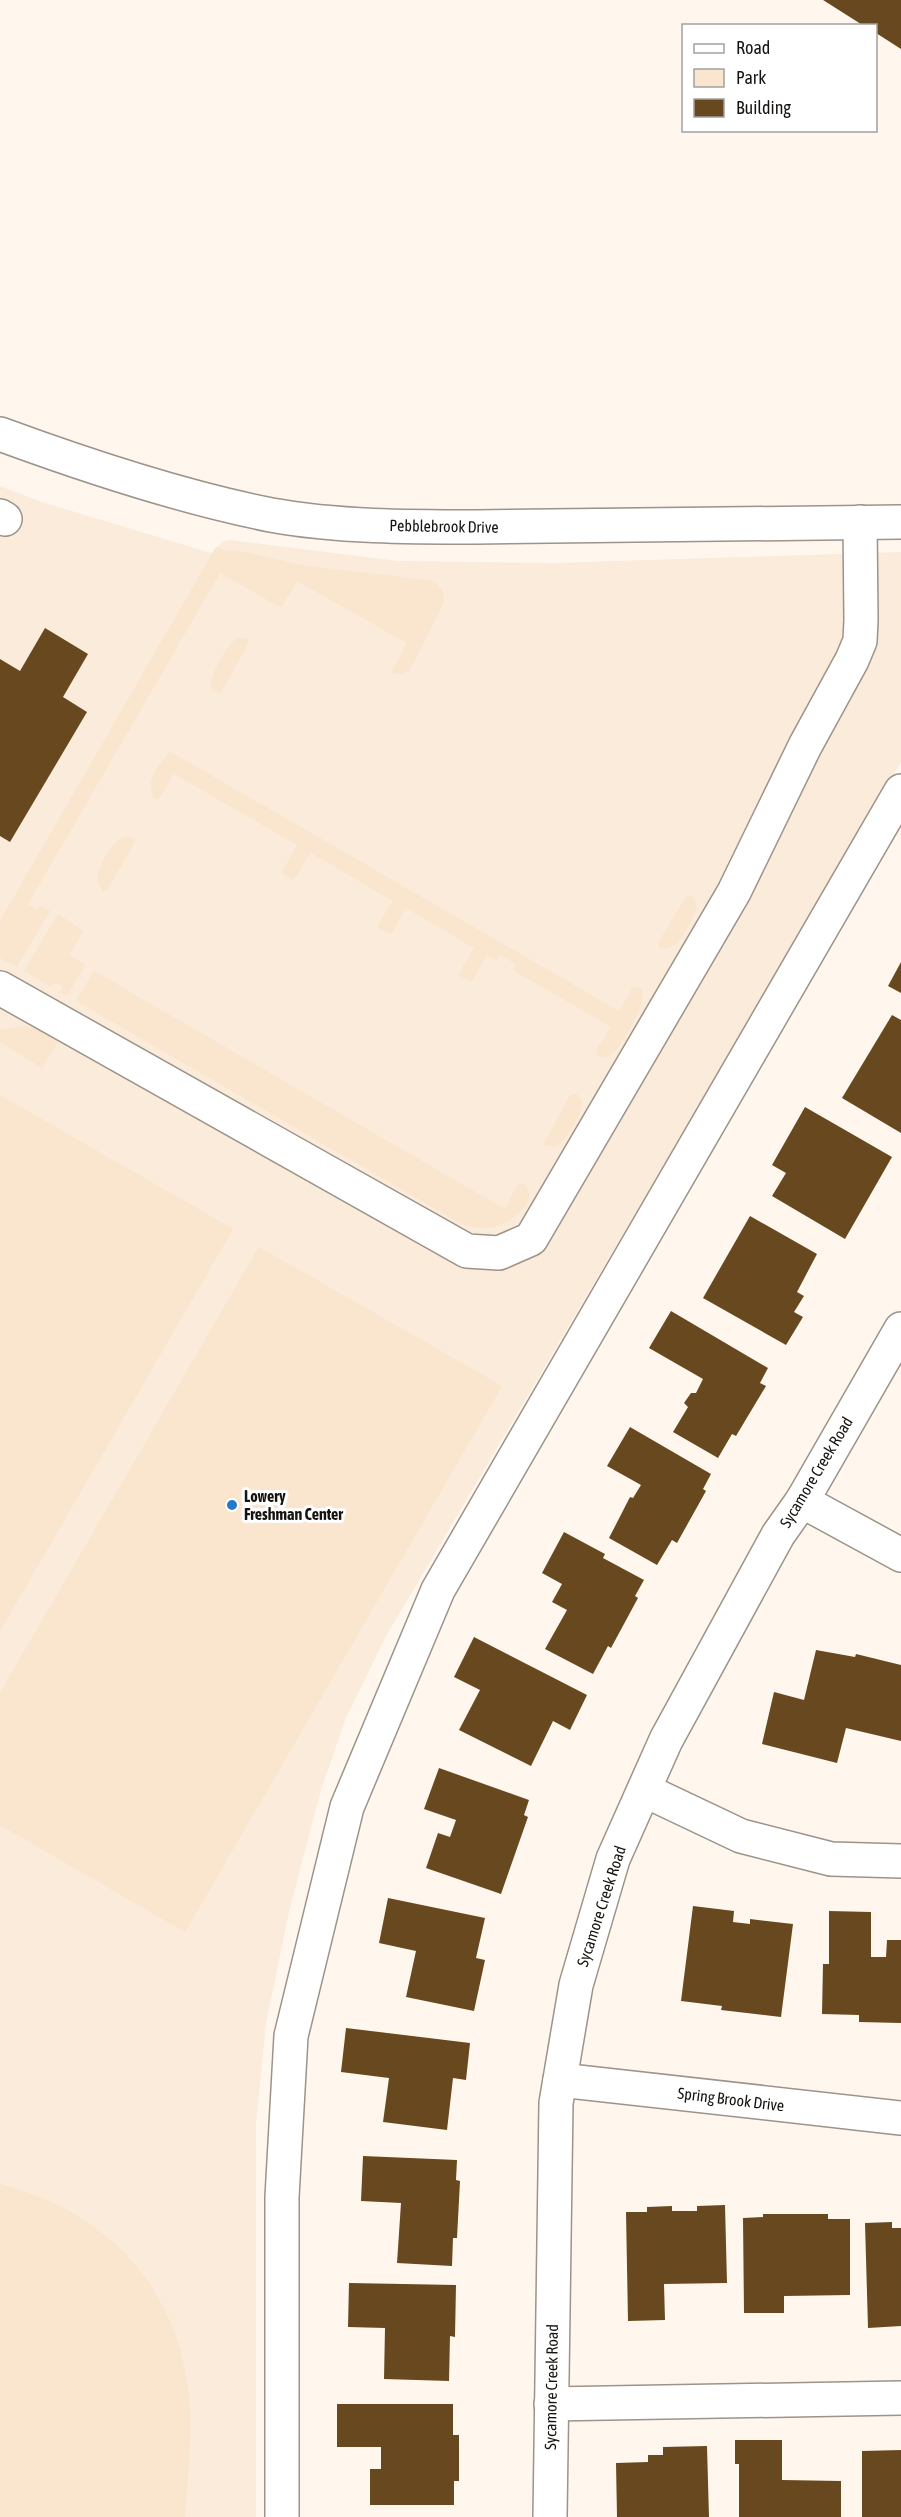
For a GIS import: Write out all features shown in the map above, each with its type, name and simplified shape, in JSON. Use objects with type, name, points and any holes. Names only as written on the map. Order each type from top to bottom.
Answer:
[{"type":"street","name":"Pebblebrook Drive","points":[[0,434],[84,464],[223,504],[272,515],[312,519],[409,526],[476,527],[901,522]]},
{"type":"street","points":[[0,988],[466,1251],[499,1253],[531,1239],[734,892],[805,746],[852,660],[860,641],[860,522]]},
{"type":"street","points":[[282,2517],[282,2197],[291,2036],[347,1808],[438,1590],[901,791]]},
{"type":"street","name":"Sycamore Creek Road","points":[[550,2517],[556,2103],[576,1985],[613,1859],[666,1740],[778,1535],[802,1501],[901,1329]]},
{"type":"street","points":[[802,1501],[901,1556]]},
{"type":"street","points":[[644,1790],[741,1836],[831,1859],[901,1861]]},
{"type":"street","name":"Spring Brook Drive","points":[[560,2080],[901,2118]]},
{"type":"street","points":[[551,2404],[901,2398]]},
{"type":"shaded area","name":"Lowery Freshman Center","points":[[0,486],[42,502],[211,553],[224,541],[230,540],[398,561],[556,563],[901,552],[901,762],[385,1638],[346,1718],[321,1790],[289,1912],[266,2024],[256,2125],[256,2517],[0,2517]]},
{"type":"green space","points":[[216,547],[300,565],[434,581],[443,592],[444,602],[410,670],[401,674],[393,674],[407,643],[297,581],[280,607],[220,573],[28,904],[37,910],[40,905],[50,911],[17,967],[0,958],[0,921]]},
{"type":"green space","points":[[238,638],[247,638],[249,642],[221,692],[218,693],[211,685],[214,674],[225,652]]},
{"type":"green space","points":[[169,751],[619,1011],[633,987],[641,988],[641,1003],[626,1036],[608,1057],[598,1056],[596,1051],[611,1027],[513,970],[516,964],[500,955],[496,961],[487,955],[472,981],[460,976],[459,973],[474,948],[406,908],[391,934],[379,929],[378,925],[393,901],[311,853],[293,880],[283,873],[283,870],[297,845],[174,774],[159,799],[155,799],[151,786],[152,780]]},
{"type":"green space","points":[[126,836],[134,838],[135,842],[107,890],[104,891],[97,882],[99,869],[110,849]]},
{"type":"green space","points":[[687,895],[694,898],[697,909],[687,929],[673,946],[659,948],[658,943]]},
{"type":"green space","points":[[58,914],[83,931],[69,955],[85,965],[67,996],[60,992],[63,987],[55,982],[51,987],[24,971]]},
{"type":"green space","points":[[94,971],[505,1209],[518,1184],[525,1185],[530,1194],[529,1200],[515,1216],[490,1228],[460,1223],[76,1001]]},
{"type":"green space","points":[[23,1026],[46,1033],[57,1043],[42,1068],[0,1042],[0,1030]]},
{"type":"green space","points":[[571,1094],[576,1094],[582,1101],[577,1119],[559,1144],[555,1147],[543,1145]]},
{"type":"green space","points":[[0,1095],[233,1229],[0,1631]]},
{"type":"green space","points":[[259,1247],[502,1386],[185,1932],[0,1825],[0,1693]]},
{"type":"green space","points":[[0,2184],[38,2196],[73,2213],[104,2234],[130,2260],[153,2289],[170,2322],[182,2358],[189,2398],[190,2442],[185,2517],[0,2517]]},
{"type":"building","points":[[823,0],[901,0],[901,49],[877,34],[877,24],[861,24]]},
{"type":"building","points":[[45,628],[88,654],[63,697],[87,712],[10,842],[0,836],[0,659],[20,671]]},
{"type":"building","points":[[901,962],[901,993],[888,986]]},
{"type":"building","points":[[892,1015],[901,1020],[901,1133],[842,1098]]},
{"type":"building","points":[[805,1107],[892,1157],[845,1239],[772,1196],[786,1173],[772,1165]]},
{"type":"building","points":[[750,1216],[817,1254],[797,1292],[804,1296],[794,1312],[803,1317],[786,1345],[703,1298]]},
{"type":"building","points":[[671,1311],[768,1368],[760,1383],[766,1386],[736,1436],[732,1434],[718,1458],[673,1432],[688,1407],[684,1403],[691,1393],[696,1393],[703,1379],[649,1348]]},
{"type":"building","points":[[630,1427],[711,1474],[703,1489],[706,1491],[677,1543],[672,1540],[657,1565],[609,1538],[630,1497],[633,1498],[641,1485],[607,1466]]},
{"type":"building","points":[[564,1532],[605,1554],[603,1558],[644,1580],[635,1596],[638,1598],[611,1648],[608,1646],[593,1674],[545,1649],[567,1610],[552,1602],[562,1584],[542,1573]]},
{"type":"building","points":[[474,1637],[587,1695],[570,1730],[553,1721],[531,1766],[459,1730],[480,1690],[454,1677]]},
{"type":"building","points":[[816,1650],[855,1657],[856,1654],[901,1665],[901,1741],[846,1728],[837,1763],[762,1744],[774,1692],[804,1700]]},
{"type":"building","points":[[439,1768],[529,1800],[524,1815],[528,1817],[501,1894],[426,1868],[438,1833],[450,1837],[456,1820],[424,1809]]},
{"type":"building","points":[[388,1898],[485,1918],[476,1958],[485,1960],[474,2011],[406,1997],[416,1951],[379,1943]]},
{"type":"building","points":[[693,1906],[734,1911],[733,1922],[750,1924],[750,1919],[793,1924],[781,2017],[721,2010],[722,2006],[681,2001]]},
{"type":"building","points":[[829,1911],[871,1912],[871,1957],[886,1957],[887,1940],[901,1940],[901,2023],[859,2022],[859,2015],[822,2014],[823,1964],[829,1964]]},
{"type":"building","points":[[346,2028],[470,2043],[466,2080],[453,2078],[447,2130],[383,2122],[389,2078],[341,2072]]},
{"type":"building","points":[[363,2156],[457,2160],[456,2180],[460,2181],[457,2238],[453,2238],[452,2266],[397,2263],[401,2203],[361,2201]]},
{"type":"building","points":[[725,2205],[727,2283],[664,2284],[665,2320],[628,2321],[626,2212],[647,2212],[647,2207],[672,2206],[672,2211],[697,2211],[697,2206]]},
{"type":"building","points":[[763,2214],[828,2214],[828,2219],[850,2219],[850,2295],[784,2296],[784,2313],[744,2313],[743,2218],[763,2217]]},
{"type":"building","points":[[892,2222],[892,2228],[901,2228],[901,2326],[868,2328],[865,2223]]},
{"type":"building","points":[[349,2283],[456,2285],[455,2337],[450,2336],[449,2381],[384,2379],[385,2328],[348,2327]]},
{"type":"building","points":[[337,2404],[453,2404],[453,2435],[459,2435],[459,2481],[454,2481],[454,2505],[370,2505],[370,2469],[381,2469],[381,2447],[337,2447]]},
{"type":"building","points":[[735,2440],[782,2440],[782,2480],[841,2481],[841,2517],[739,2517],[739,2464],[735,2464]]},
{"type":"building","points":[[707,2446],[709,2517],[617,2517],[616,2463],[648,2462],[648,2455],[663,2455],[663,2447]]},
{"type":"building","points":[[901,2450],[901,2517],[862,2517],[862,2451]]},
{"type":"place","name":"Lowery Freshman Center","points":[[232,1505]]}]
